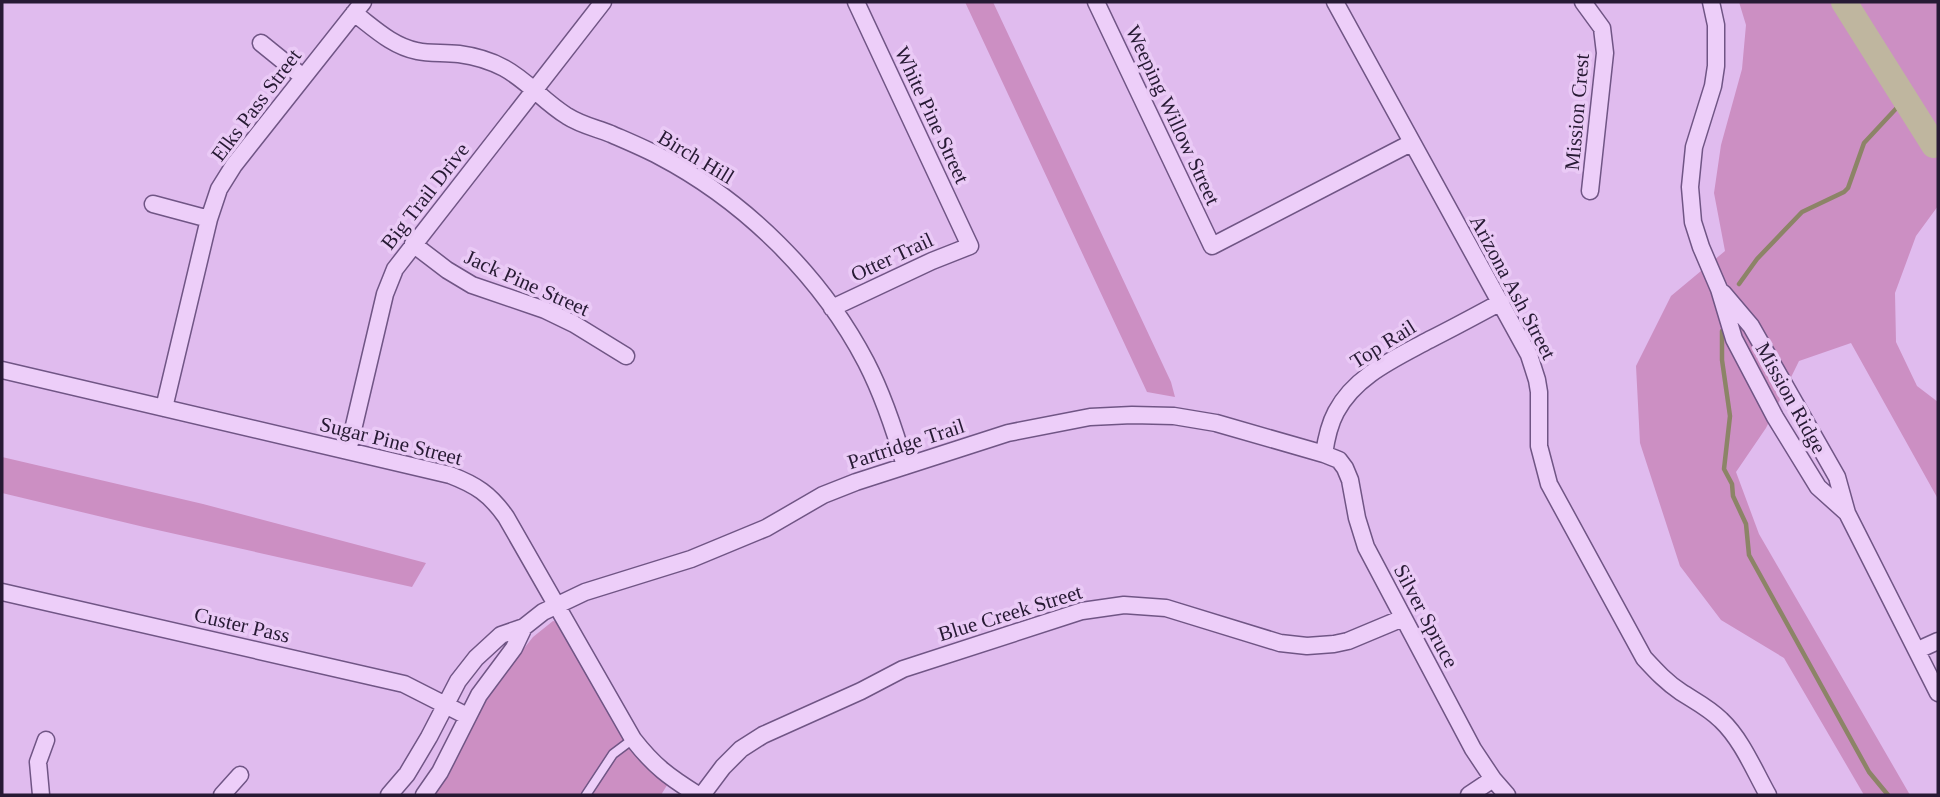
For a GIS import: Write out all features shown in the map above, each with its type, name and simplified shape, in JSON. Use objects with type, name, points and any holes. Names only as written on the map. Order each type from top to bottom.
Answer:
[{"type":"street","name":"Big Trail Drive","points":[[348,451],[385,294],[395,269],[603,2]]},
{"type":"street","name":"White Pine Street","points":[[856,2],[970,246]]},
{"type":"street","name":"Weeping Willow Street","points":[[1096,2],[1212,246],[1411,143]]},
{"type":"street","name":"Arizona Ash Street","points":[[1335,2],[1529,355],[1537,380],[1539,446],[1549,484],[1644,658],[1661,677],[1704,705],[1724,722],[1739,742],[1768,795]]},
{"type":"street","name":"Mission Crest","points":[[1583,2],[1602,28],[1605,53],[1590,191]]},
{"type":"street","name":"Mission Ridge","points":[[1711,2],[1716,25],[1716,66],[1713,86],[1693,147],[1690,187],[1693,222],[1700,247],[1720,289],[1734,338],[1756,381],[1797,456],[1818,487],[1847,513]]},
{"type":"street","name":"Birch Hill","points":[[359,7],[392,42],[418,52],[459,54],[503,67],[534,90],[545,102],[568,117],[660,157],[705,184],[746,215],[784,250],[818,289],[845,327],[869,370],[896,436],[905,466]]},
{"type":"street","name":"Elks Pass Street","points":[[164,408],[209,219],[219,189],[234,166],[359,7]]},
{"type":"street","points":[[261,43],[303,77]]},
{"type":"street","points":[[153,204],[209,219]]},
{"type":"street","name":"Jack Pine Street","points":[[413,244],[472,285],[545,310],[574,324],[626,356]]},
{"type":"street","name":"Otter Trail","points":[[832,308],[970,246]]},
{"type":"street","name":"Mission Ridge","points":[[1720,289],[1751,326],[1837,477],[1847,513],[1938,693]]},
{"type":"street","name":"Top Rail","points":[[1324,454],[1327,434],[1336,411],[1354,387],[1384,364],[1501,302]]},
{"type":"street","name":"Sugar Pine Street","points":[[2,370],[450,475],[474,484],[495,502],[506,517],[633,739],[649,760],[670,777],[700,795]]},
{"type":"street","points":[[1756,381],[1777,370]]},
{"type":"street","name":"Partridge Trail","points":[[389,795],[407,774],[458,681],[476,658],[501,635],[524,626],[556,605],[584,592],[691,559],[766,528],[823,495],[1008,433],[1067,420],[1132,415],[1174,416],[1216,423],[1324,454]]},
{"type":"street","points":[[1797,456],[1819,445]]},
{"type":"street","name":"Silver Spruce","points":[[1324,454],[1339,460],[1345,468],[1366,547],[1473,748],[1507,795]]},
{"type":"street","name":"Custer Pass","points":[[2,592],[404,684],[467,716]]},
{"type":"street","name":"Blue Creek Street","points":[[700,795],[741,749],[763,735],[903,669],[1082,611],[1124,605],[1166,608],[1280,643],[1307,646],[1348,641],[1403,618]]},
{"type":"street","name":"Partridge Trail","points":[[424,795],[440,772],[467,716],[486,684],[514,649],[524,626]]},
{"type":"street","points":[[1918,650],[1938,641]]},
{"type":"street","points":[[41,795],[38,762],[46,740]]},
{"type":"street","points":[[222,795],[240,775]]},
{"type":"street","points":[[1469,795],[1493,779]]},
{"type":"lane","points":[[586,795],[613,754],[633,739]]},
{"type":"shaded area","points":[[965,2],[993,2],[1171,382],[1175,397],[1147,392]]},
{"type":"shaded area","points":[[1739,2],[1938,2],[1938,206],[1916,236],[1895,293],[1896,342],[1917,386],[1938,402],[1938,499],[1851,343],[1799,361],[1766,428],[1736,472],[1759,534],[1910,795],[1864,795],[1784,658],[1721,620],[1680,566],[1640,443],[1636,366],[1671,296],[1725,251],[1714,193],[1721,145],[1742,69],[1746,25]]},
{"type":"shaded area","points":[[2,457],[203,504],[426,563],[412,587],[2,493]]},
{"type":"shaded area","points":[[553,621],[558,622],[669,782],[661,795],[434,795],[449,775],[476,714],[533,637]]},
{"type":"waterway","points":[[1844,2],[1934,145]]},
{"type":"waterway","points":[[1739,284],[1757,259],[1802,212],[1848,188],[1864,143],[1905,99]]},
{"type":"waterway","points":[[1722,331],[1722,360],[1730,416],[1724,469],[1746,524],[1749,555],[1869,772],[1888,795]]}]
